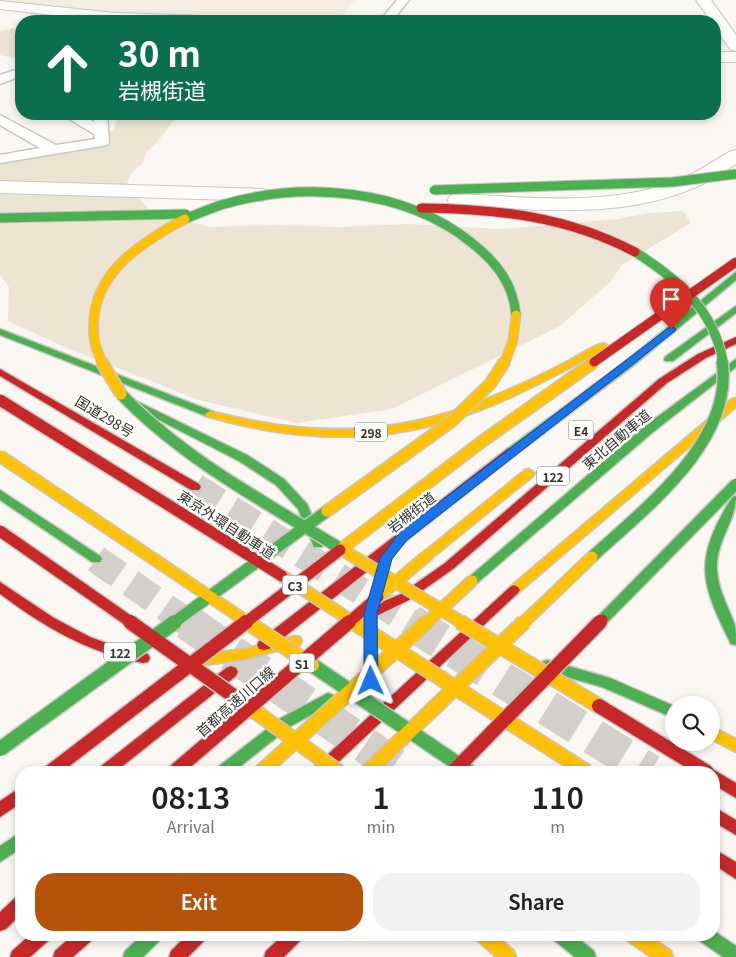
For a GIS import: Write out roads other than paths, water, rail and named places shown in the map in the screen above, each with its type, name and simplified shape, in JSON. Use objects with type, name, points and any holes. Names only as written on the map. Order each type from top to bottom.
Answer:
[{"type":"highway","points":[[418,190],[673,182],[736,174]]},
{"type":"highway","points":[[38,200],[398,191]]},
{"type":"highway","points":[[0,749],[246,571],[294,536],[302,530],[305,527],[309,524],[455,419],[482,394],[501,370],[512,345],[517,321],[516,300],[508,279],[493,258],[472,239],[424,212],[398,203],[368,196],[341,193],[286,193],[242,200],[191,215],[143,241],[122,259],[105,279],[96,300],[92,321],[94,344],[103,366],[138,414],[172,442],[212,470],[263,501],[305,527],[305,527],[313,532],[575,691],[697,766]]},
{"type":"highway","points":[[372,209],[442,208],[510,212],[571,225],[601,235],[627,247],[668,272],[695,295],[719,333],[724,354],[725,376],[723,393],[709,430],[694,455],[669,483],[374,766]]},
{"type":"highway","points":[[0,218],[242,213]]},
{"type":"highway","points":[[58,766],[480,443],[736,262]]},
{"type":"highway","name":"298","points":[[0,334],[201,411],[230,420],[283,431],[314,434],[376,432],[433,422],[524,386],[732,280]]},
{"type":"highway","name":"岩槻街道","points":[[113,766],[255,653],[328,585],[403,537],[630,363],[732,280]]},
{"type":"highway","points":[[656,369],[736,309]]},
{"type":"highway","name":"298","points":[[0,334],[89,380]]},
{"type":"highway","name":"122","points":[[0,587],[22,604],[70,634],[139,658],[161,660],[218,659],[255,653],[332,630],[405,597],[449,566],[663,381],[702,356],[736,340]]},
{"type":"highway","name":"東北自動車道","points":[[268,766],[472,582],[649,429],[736,362]]},
{"type":"highway","name":"国道298号","points":[[0,372],[195,487]]},
{"type":"highway","points":[[106,388],[261,468],[300,503],[314,530],[328,585],[332,630],[319,739],[310,766]]},
{"type":"highway","name":"東京外環自動車道","points":[[0,400],[169,504],[578,766]]},
{"type":"highway","points":[[325,766],[502,601],[736,401]]},
{"type":"highway","points":[[0,456],[125,538],[461,766]]},
{"type":"highway","name":"首都高速川口線","points":[[181,766],[429,554],[535,468]]},
{"type":"highway","points":[[459,766],[736,484]]},
{"type":"highway","points":[[0,494],[96,559]]},
{"type":"highway","points":[[736,500],[715,534],[710,553],[710,573],[714,595],[736,640]]},
{"type":"highway","points":[[0,531],[71,579],[331,766]]},
{"type":"highway","points":[[371,642],[370,614],[386,558],[403,537]]},
{"type":"highway","points":[[406,669],[441,657],[457,656]]},
{"type":"highway","points":[[473,656],[522,659],[571,672],[605,682],[665,708]]},
{"type":"highway","points":[[371,662],[372,722],[381,766]]},
{"type":"highway","points":[[230,766],[290,720],[324,700],[388,675]]},
{"type":"highway","points":[[720,737],[736,746]]},
{"type":"highway","points":[[720,781],[736,791]]},
{"type":"highway","points":[[0,810],[15,799]]},
{"type":"highway","points":[[720,818],[736,828]]},
{"type":"highway","points":[[0,855],[15,843]]},
{"type":"highway","points":[[720,860],[736,871]]},
{"type":"highway","points":[[0,923],[15,909]]},
{"type":"highway","points":[[18,957],[35,941]]},
{"type":"highway","points":[[62,957],[79,941]]},
{"type":"highway","points":[[131,957],[147,941]]},
{"type":"highway","points":[[177,957],[192,941]]},
{"type":"highway","points":[[272,957],[288,941]]},
{"type":"highway","points":[[491,941],[508,957]]},
{"type":"highway","points":[[568,941],[588,957]]},
{"type":"highway","points":[[642,941],[664,957]]},
{"type":"highway","points":[[715,941],[736,956]]},
{"type":"street","points":[[703,0],[714,15]]},
{"type":"street","points":[[0,4],[91,15]]},
{"type":"street","points":[[721,25],[736,46]]},
{"type":"street","points":[[721,57],[736,57]]},
{"type":"street","points":[[0,187],[472,201],[597,202],[634,199],[684,186],[736,156]]},
{"type":"lane","points":[[391,15],[403,0]]},
{"type":"lane","points":[[0,119],[52,149]]},
{"type":"lane","points":[[79,120],[102,132]]},
{"type":"lane","points":[[0,159],[102,142],[101,120]]},
{"type":"tunnel","points":[[195,487],[412,623]]},
{"type":"tunnel","points":[[96,559],[188,623]]},
{"type":"tunnel","points":[[187,622],[395,766]]},
{"type":"tunnel","points":[[410,622],[640,766]]}]
